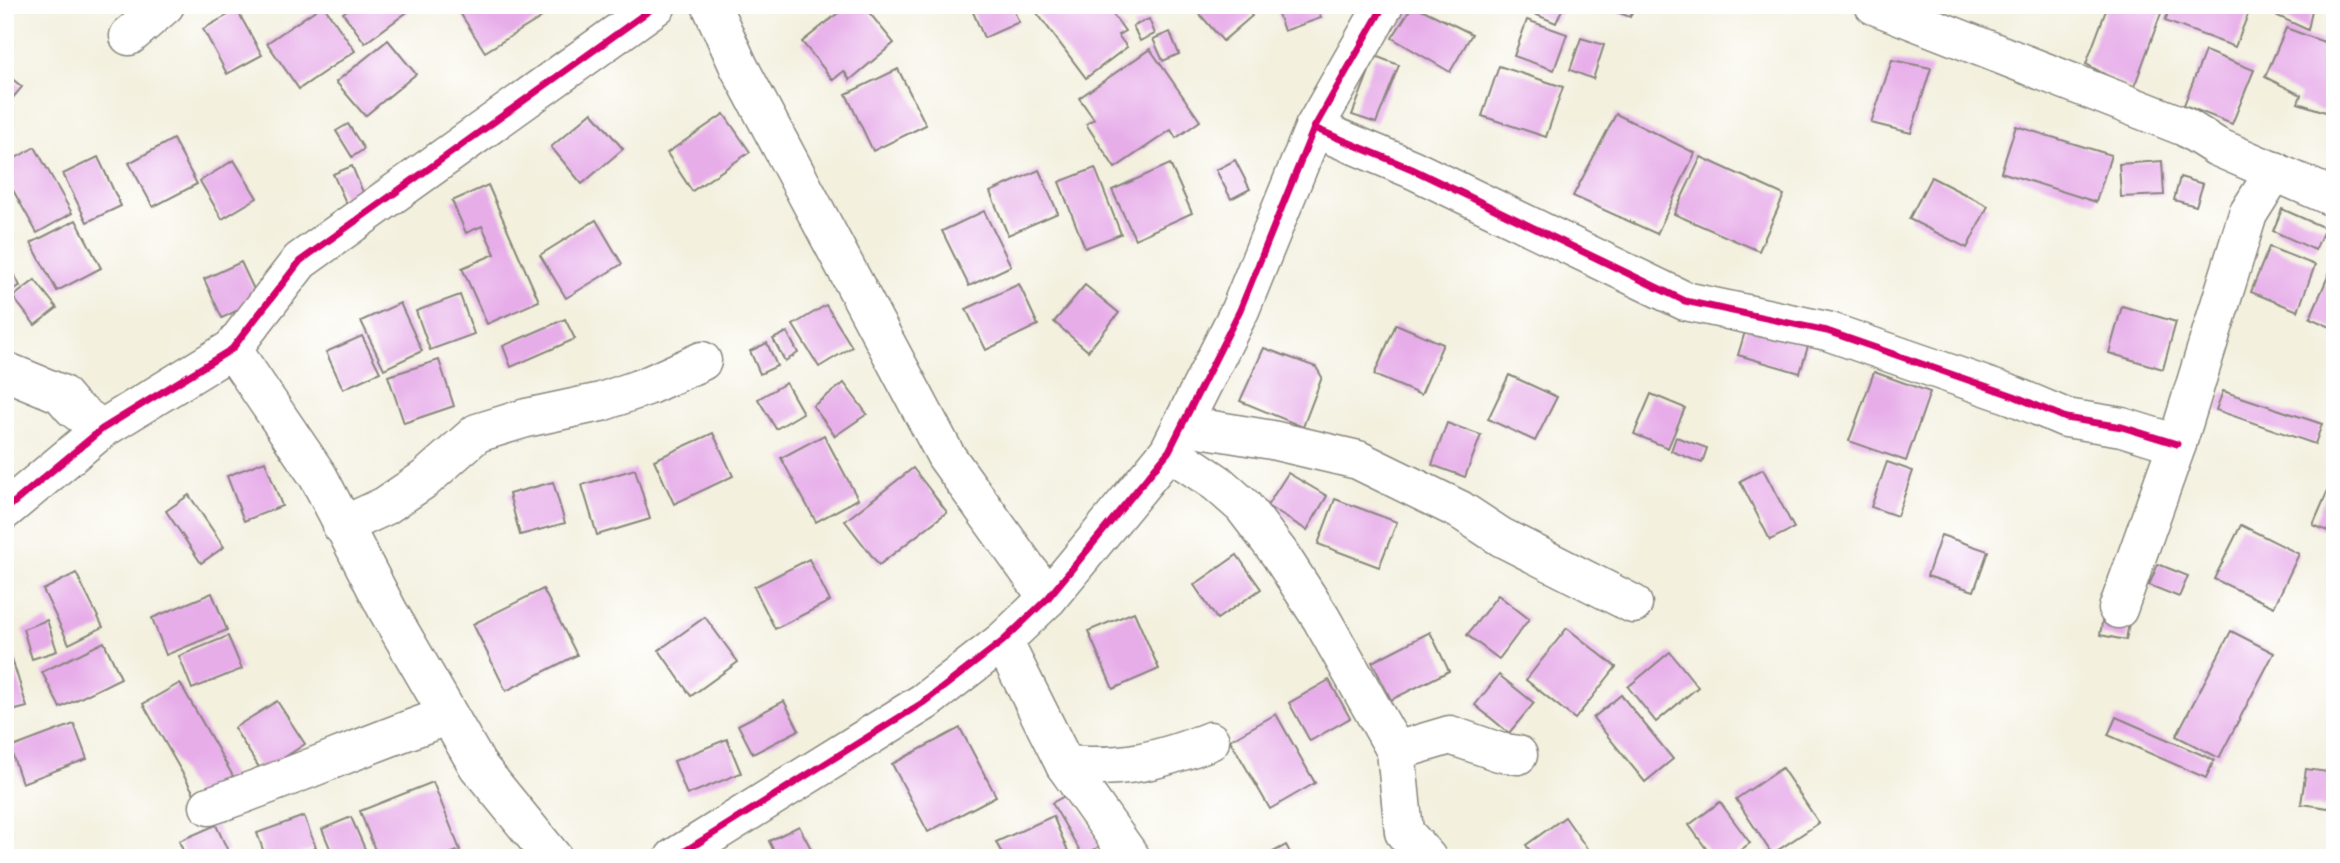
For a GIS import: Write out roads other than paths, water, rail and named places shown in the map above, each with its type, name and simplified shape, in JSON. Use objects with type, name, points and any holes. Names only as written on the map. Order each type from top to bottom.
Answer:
[{"type":"street","points":[[129,36],[165,5]]},
{"type":"street","points":[[5,510],[102,429],[232,349],[300,261],[657,5]]},
{"type":"street","points":[[711,5],[739,67],[946,456],[1048,598]]},
{"type":"street","points":[[1874,5],[2185,127],[2217,147],[2335,198]]},
{"type":"street","points":[[693,853],[924,702],[1003,641],[1048,598],[1175,438],[1240,310],[1314,128],[1370,11]]},
{"type":"street","points":[[1314,128],[1424,175],[1685,301],[1827,331],[2014,396],[2066,418],[2122,427],[2177,443]]},
{"type":"street","points":[[2118,609],[2177,443],[2248,214],[2275,171]]},
{"type":"street","points":[[232,349],[318,476],[342,526],[447,716],[478,766],[553,858]]},
{"type":"street","points":[[342,526],[385,506],[477,433],[601,402],[647,386],[702,361]]},
{"type":"street","points":[[5,371],[61,394],[73,408],[102,429]]},
{"type":"street","points":[[1175,438],[1272,440],[1358,460],[1460,510],[1501,537],[1633,604]]},
{"type":"street","points":[[1175,438],[1217,483],[1243,506],[1279,553],[1321,618],[1396,751],[1404,832],[1427,858]]},
{"type":"street","points":[[1003,641],[1065,765],[1131,858]]},
{"type":"street","points":[[209,806],[299,775],[386,737],[447,716]]},
{"type":"street","points":[[1396,751],[1450,735],[1499,752],[1518,755]]},
{"type":"street","points":[[1065,765],[1121,766],[1165,759],[1210,741]]}]
